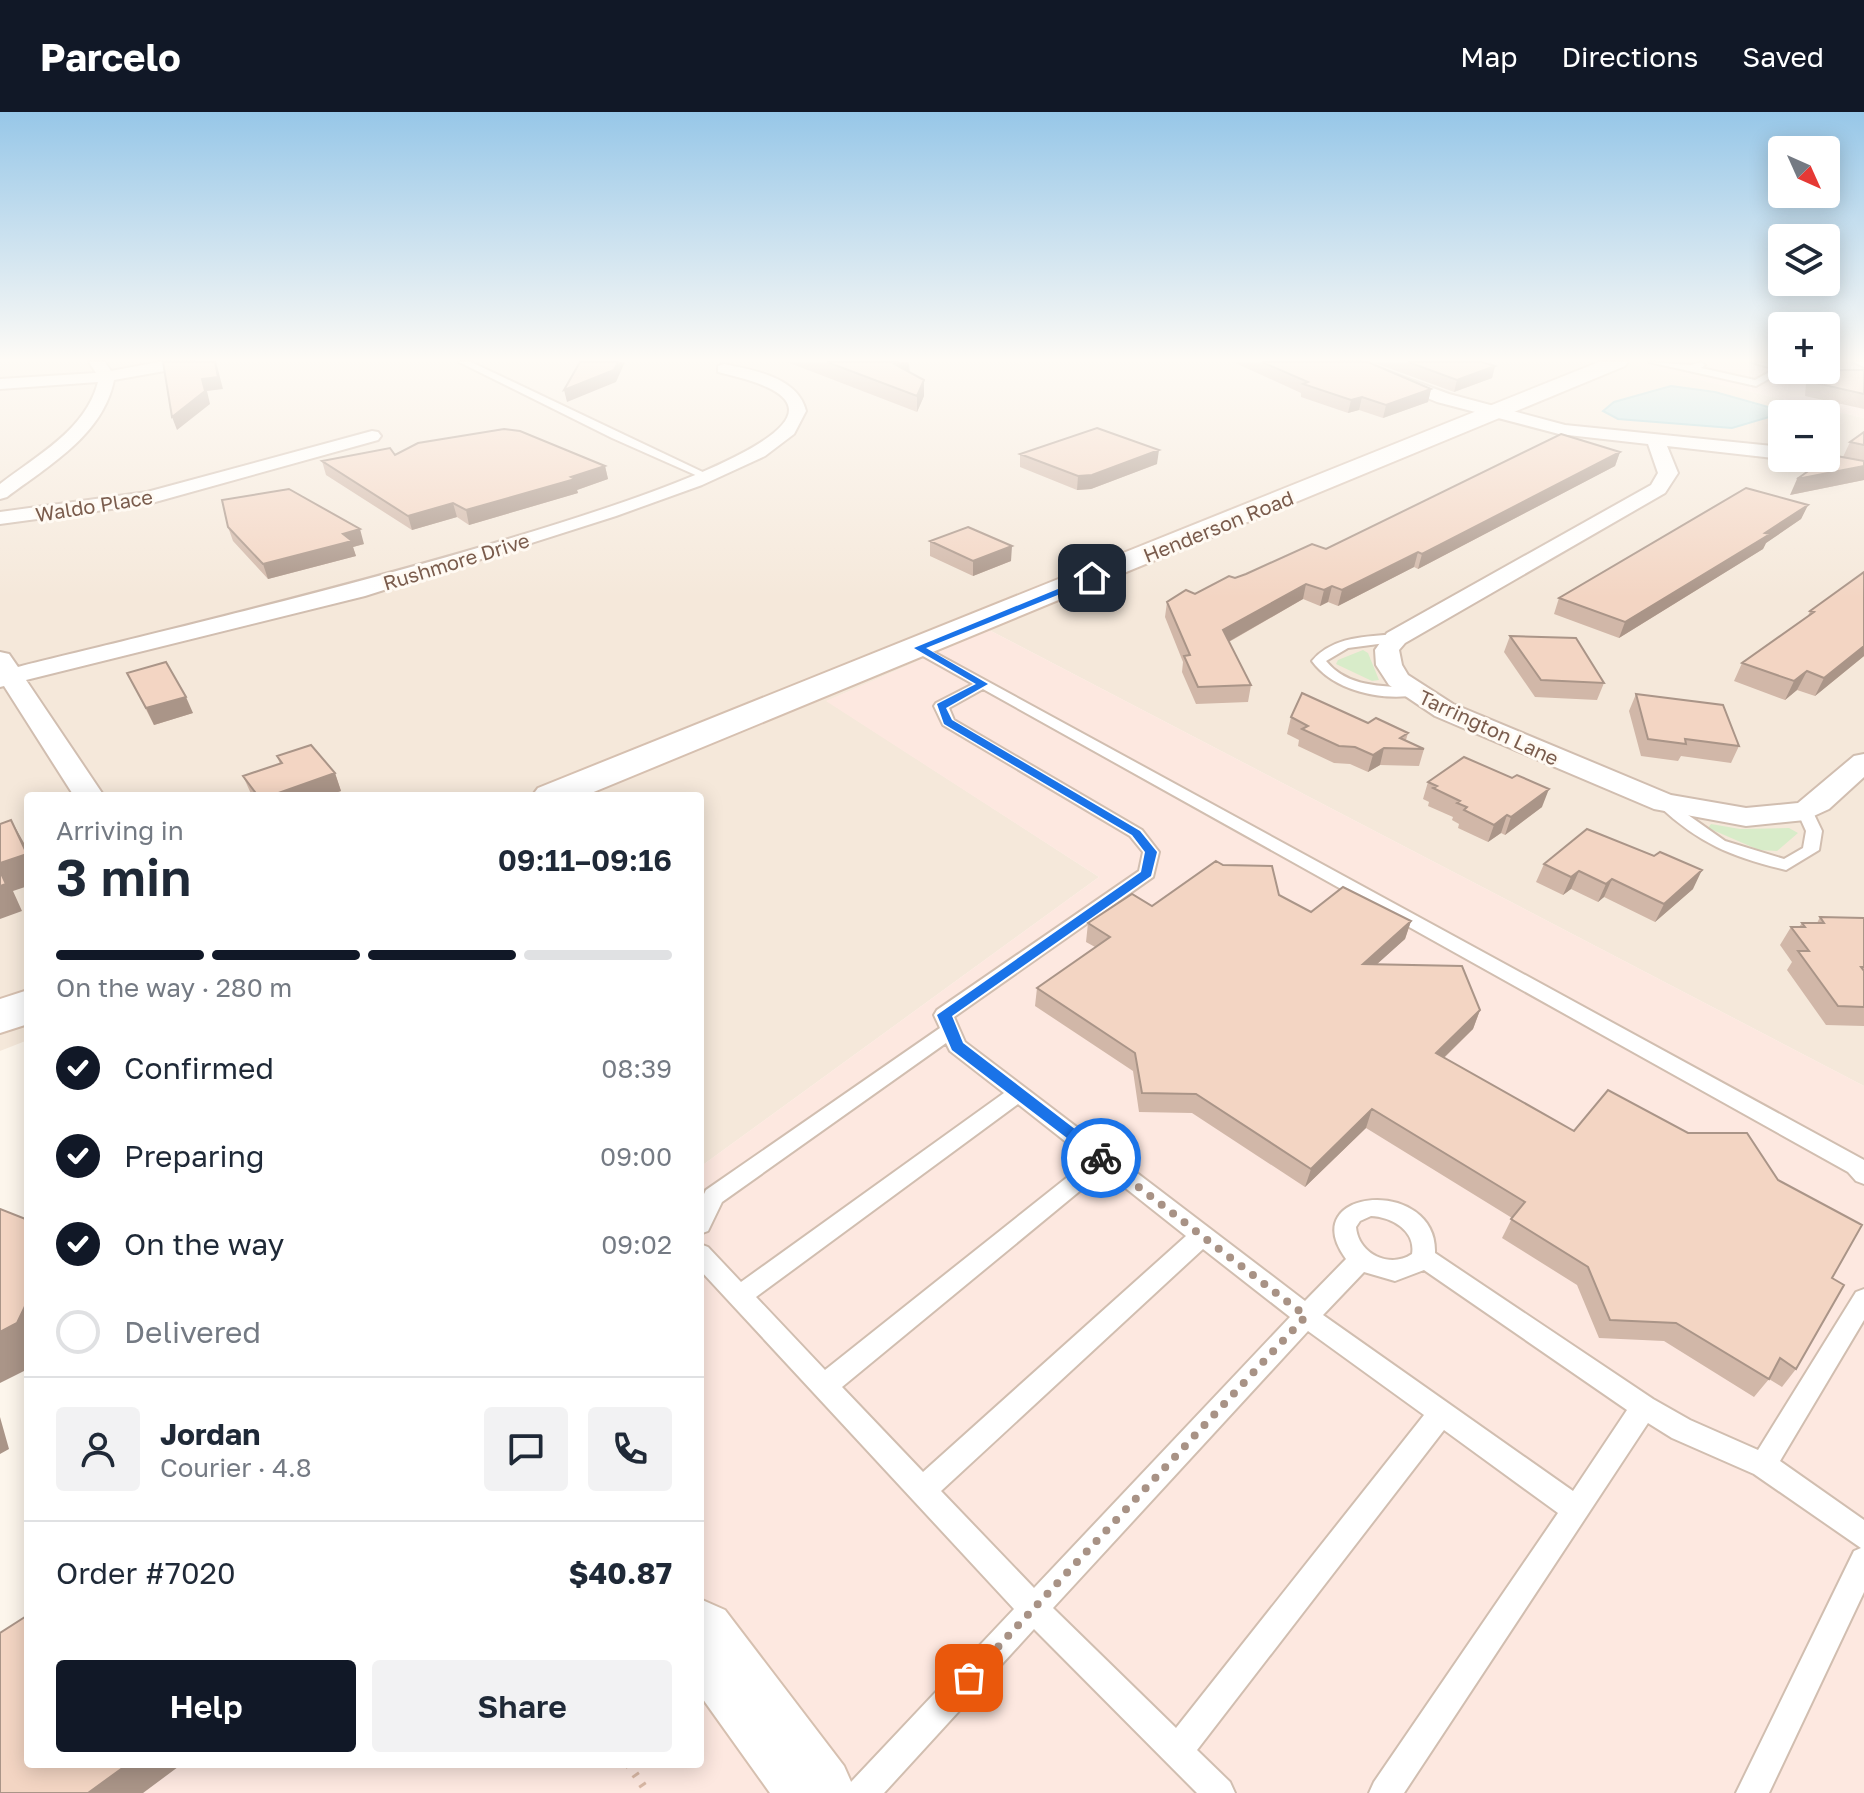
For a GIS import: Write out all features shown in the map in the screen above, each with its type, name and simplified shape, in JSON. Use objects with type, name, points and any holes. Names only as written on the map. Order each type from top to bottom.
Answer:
[{"type":"main road","name":"Henderson Road","points":[[561,792],[1427,440]]},
{"type":"main road","points":[[0,1017],[24,1008]]},
{"type":"main road","points":[[704,1640],[817,1793]]},
{"type":"street","points":[[0,493],[67,440]]},
{"type":"street","name":"Waldo Place","points":[[0,518],[148,498],[356,440]]},
{"type":"street","name":"Rushmore Drive","points":[[4,671],[314,602],[440,567],[553,531],[704,475],[777,440]]},
{"type":"street","points":[[1396,638],[1658,489],[1668,473],[1656,440]]},
{"type":"street","points":[[1660,440],[1768,452]]},
{"type":"street","points":[[1840,465],[1864,470]]},
{"type":"street","name":"Tarrington Lane","points":[[1396,638],[1387,650],[1389,665],[1398,680],[1412,692],[1444,710],[1664,803],[1746,817],[1805,811]]},
{"type":"street","points":[[4,671],[86,792]]},
{"type":"street","points":[[1805,811],[1819,803],[1864,762]]},
{"type":"lane","points":[[626,440],[704,475]]},
{"type":"lane","points":[[1396,638],[1350,644],[1332,650],[1319,661],[1332,674],[1364,689],[1412,692]]},
{"type":"lane","points":[[919,648],[1856,1166],[1864,1175]]},
{"type":"lane","points":[[983,684],[941,706],[948,722],[1136,833],[1151,852],[1147,873],[944,1015],[957,1046],[1306,1316],[1576,1510]]},
{"type":"lane","points":[[1664,803],[1699,835],[1735,853],[1786,865],[1811,850],[1814,831],[1805,811]]},
{"type":"lane","points":[[704,1217],[714,1196],[951,1030]]},
{"type":"lane","points":[[739,1296],[1019,1093]]},
{"type":"lane","points":[[824,1386],[1103,1160]]},
{"type":"lane","points":[[1369,1207],[1395,1211],[1416,1226],[1423,1237],[1423,1257],[1416,1265],[1393,1272],[1361,1259],[1348,1245],[1345,1224],[1349,1216],[1369,1207]]},
{"type":"lane","points":[[922,1491],[1202,1236]]},
{"type":"lane","points":[[1423,1257],[1644,1407],[1681,1429],[1763,1465],[1864,1536]]},
{"type":"lane","points":[[704,1258],[1034,1609],[1219,1793]]},
{"type":"lane","points":[[862,1793],[1361,1259]]},
{"type":"lane","points":[[1763,1465],[1864,1299]]},
{"type":"lane","points":[[1385,1793],[1644,1407]]},
{"type":"lane","points":[[1177,1751],[1441,1413]]},
{"type":"lane","points":[[1752,1793],[1864,1561]]},
{"type":"path","points":[[631,1768],[648,1793]]},
{"type":"shaded area","points":[[0,440],[1768,440],[1768,472],[1840,472],[1840,440],[1864,440],[1864,1086],[989,630],[827,701],[1099,877],[704,1164],[704,792],[24,792],[24,1042],[0,1051]]},
{"type":"shaded area","points":[[989,630],[1864,1086],[1864,1793],[0,1793],[24,1768],[704,1768],[704,1164],[1099,877],[826,701]]},
{"type":"green space","points":[[1363,650],[1368,653],[1379,680],[1372,681],[1336,664],[1338,660]]},
{"type":"green space","points":[[1711,824],[1740,829],[1789,828],[1798,833],[1777,851],[1759,850],[1708,828]]},
{"type":"building","points":[[543,440],[605,466],[571,477],[575,479],[466,510],[453,503],[408,516],[322,461],[390,448],[395,455],[418,443]]},
{"type":"building","points":[[1060,440],[1132,440],[1159,450],[1092,475],[1078,476],[1020,454]]},
{"type":"building","points":[[1548,440],[1582,440],[1620,452],[1422,554],[1418,552],[1342,590],[1332,586],[1324,590],[1306,584],[1223,630],[1251,685],[1198,687],[1184,656],[1190,655],[1167,602],[1186,590],[1195,594],[1229,576],[1235,578],[1246,574],[1312,544],[1326,549]]},
{"type":"building","points":[[1864,440],[1864,445],[1850,442]]},
{"type":"building","points":[[1840,457],[1864,461],[1864,466],[1840,471]]},
{"type":"building","points":[[1807,472],[1833,472],[1797,479]]},
{"type":"building","points":[[1746,488],[1808,505],[1765,533],[1770,534],[1625,622],[1559,598]]},
{"type":"building","points":[[289,489],[360,529],[343,534],[352,541],[263,564],[228,527],[222,500]]},
{"type":"building","points":[[968,527],[1012,546],[973,561],[930,541]]},
{"type":"building","points":[[1864,572],[1864,646],[1824,678],[1807,671],[1794,681],[1742,663],[1814,612],[1810,611]]},
{"type":"building","points":[[1510,636],[1576,638],[1604,683],[1541,680]]},
{"type":"building","points":[[166,662],[186,697],[146,708],[127,673]]},
{"type":"building","points":[[1302,693],[1368,723],[1376,718],[1408,733],[1400,738],[1424,749],[1384,748],[1373,755],[1355,747],[1339,746],[1302,729],[1308,726],[1291,717]]},
{"type":"building","points":[[1636,694],[1723,705],[1739,746],[1685,739],[1686,744],[1648,739]]},
{"type":"building","points":[[311,745],[335,773],[281,792],[255,792],[243,776],[282,763],[277,756]]},
{"type":"building","points":[[1464,757],[1512,778],[1517,775],[1549,789],[1511,817],[1507,815],[1494,825],[1464,810],[1467,807],[1457,803],[1460,801],[1433,788],[1437,786],[1428,782]]},
{"type":"building","points":[[11,820],[24,848],[24,855],[0,863],[0,824]]},
{"type":"building","points":[[1587,829],[1654,856],[1660,852],[1702,870],[1664,904],[1612,879],[1606,884],[1579,871],[1571,877],[1544,864]]},
{"type":"building","points":[[1216,861],[1223,865],[1272,866],[1279,895],[1311,912],[1343,887],[1411,921],[1363,964],[1462,966],[1480,1010],[1436,1053],[1574,1131],[1608,1090],[1688,1133],[1747,1133],[1778,1180],[1862,1225],[1832,1278],[1844,1285],[1796,1369],[1780,1358],[1769,1379],[1676,1323],[1610,1320],[1588,1267],[1511,1219],[1525,1202],[1372,1109],[1311,1169],[1196,1094],[1142,1093],[1135,1053],[1037,988],[1110,937],[1088,923],[1132,894],[1152,906]]},
{"type":"building","points":[[0,871],[6,884],[0,886]]},
{"type":"building","points":[[1820,917],[1864,918],[1864,967],[1861,967],[1864,971],[1864,1007],[1838,1006],[1798,951],[1809,951],[1791,927],[1805,927],[1802,923],[1824,923]]},
{"type":"building","points":[[0,1209],[24,1218],[24,1308],[17,1323],[0,1332]]},
{"type":"building","points":[[24,1618],[24,1768],[122,1768],[88,1793],[0,1793],[0,1633]]},
{"type":"way so far","points":[[969,1678],[1306,1316],[1101,1158]]},
{"type":"route","points":[[1092,578],[919,648],[983,684],[941,706],[948,722],[1136,833],[1151,852],[1147,873],[944,1015],[957,1046],[1101,1158]]}]
